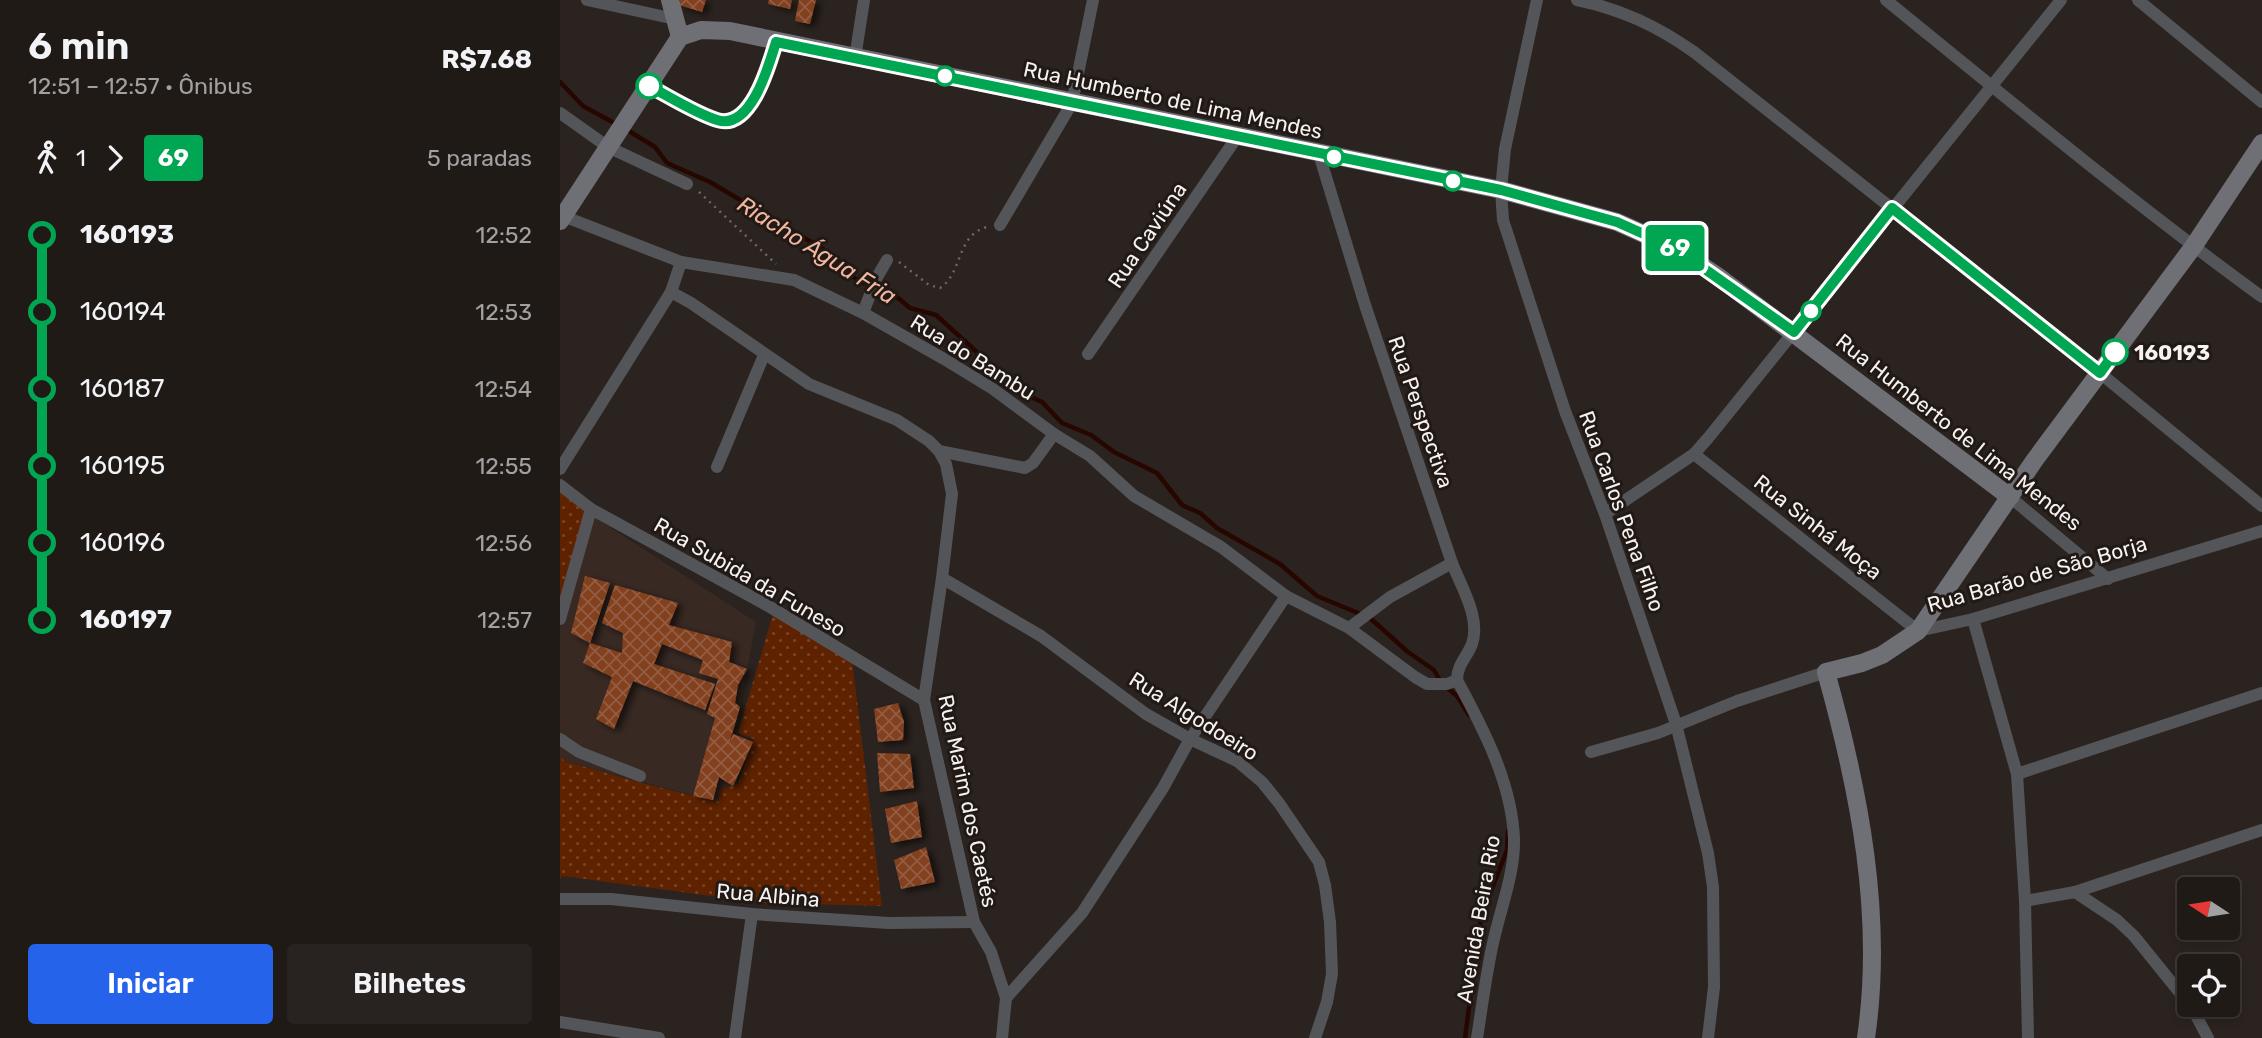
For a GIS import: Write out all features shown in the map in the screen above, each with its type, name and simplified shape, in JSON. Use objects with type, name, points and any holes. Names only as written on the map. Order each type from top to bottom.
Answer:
[{"type":"street","points":[[587,0],[675,19]]},
{"type":"street","points":[[561,219],[680,37],[670,0]]},
{"type":"street","points":[[855,58],[864,0]]},
{"type":"street","points":[[1000,225],[1072,103],[1093,0]]},
{"type":"street","name":"Rua Carlos Pena Filho","points":[[1537,0],[1504,149],[1501,190],[1503,220],[1565,411],[1605,514],[1676,724],[1708,853],[1713,887],[1714,987],[1708,1038]]},
{"type":"street","points":[[1577,0],[1608,7],[1667,33],[2100,373],[2262,506]]},
{"type":"street","points":[[1886,0],[2193,247],[2262,297]]},
{"type":"street","points":[[1605,514],[1694,454],[2061,0]]},
{"type":"street","points":[[2138,0],[2262,102]]},
{"type":"street","name":"Rua Humberto de Lima Mendes","points":[[680,37],[701,30],[730,30],[776,42],[1501,190],[1617,222],[1663,242],[1716,275],[2010,497],[2108,579]]},
{"type":"street","points":[[649,86],[719,121],[733,120],[747,110],[763,81],[776,42]]},
{"type":"street","points":[[560,113],[609,145],[687,184]]},
{"type":"street","name":"Rua Caviúna","points":[[1088,354],[1237,137]]},
{"type":"street","points":[[1918,631],[2010,497],[2193,247],[2262,143]]},
{"type":"street","name":"Rua Perspectiva","points":[[1319,154],[1364,305],[1451,563],[1468,602],[1474,634],[1452,682]]},
{"type":"street","name":"Rua do Bambu","points":[[561,219],[681,262],[794,280],[863,313],[993,389],[1054,434],[1090,456],[1135,496],[1221,547],[1286,596]]},
{"type":"street","points":[[863,313],[876,279],[887,260]]},
{"type":"street","points":[[560,469],[671,292],[681,262]]},
{"type":"street","points":[[671,292],[809,384],[897,420],[929,441],[939,451],[1025,468],[1033,463],[1054,434]]},
{"type":"street","points":[[717,467],[764,355]]},
{"type":"street","name":"Rua Marim dos Caetés","points":[[939,451],[949,473],[951,494],[924,700],[974,922],[991,952],[1006,998],[1002,1038]]},
{"type":"street","name":"Rua Sinhá Moça","points":[[1694,454],[1918,631]]},
{"type":"street","name":"Rua Subida da Funeso","points":[[560,485],[591,509],[770,607],[924,700]]},
{"type":"street","points":[[560,619],[591,509]]},
{"type":"street","name":"Rua Barão de São Borja","points":[[1591,752],[1658,733],[1737,701],[1862,663],[1882,655],[1918,631],[1973,619],[2262,531]]},
{"type":"street","points":[[1351,625],[1451,563]]},
{"type":"street","name":"Rua Algodoeiro","points":[[942,578],[1041,636],[1146,714],[1237,761],[1262,782],[1319,862],[1325,885],[1332,974],[1327,1002],[1315,1038]]},
{"type":"street","points":[[1006,998],[1082,913],[1163,788],[1190,739],[1286,596],[1351,625],[1427,684],[1452,682]]},
{"type":"street","points":[[1973,619],[2017,774],[2025,901],[2028,1038]]},
{"type":"street","points":[[1826,672],[1846,743],[1862,822],[1869,892],[1871,977],[1866,1038]]},
{"type":"street","name":"Avenida Beira Rio","points":[[1452,682],[1494,755],[1506,790],[1514,842],[1510,874],[1492,945],[1477,1038]]},
{"type":"street","points":[[2017,774],[2262,693]]},
{"type":"street","points":[[560,739],[579,752],[640,776]]},
{"type":"street","points":[[2025,901],[2075,892],[2262,830]]},
{"type":"street","points":[[2075,892],[2117,920],[2134,936],[2177,989]]},
{"type":"street","name":"Rua Albina","points":[[560,899],[611,899],[752,914],[889,923],[974,922]]},
{"type":"street","points":[[735,1038],[752,914]]},
{"type":"street","points":[[2196,1017],[2208,1038]]},
{"type":"street","points":[[560,1022],[659,1038]]},
{"type":"path","points":[[687,184],[705,197],[794,280]]},
{"type":"path","name":"Rua do Bambu","points":[[887,260],[895,259],[929,285],[940,289],[951,278],[969,238],[981,229],[1000,225]]},
{"type":"shaded area","points":[[560,486],[586,504],[560,613]]},
{"type":"shaded area","points":[[585,511],[756,622],[737,723],[720,776],[738,784],[718,802],[564,761],[560,755],[560,598]]},
{"type":"shaded area","points":[[773,614],[852,660],[882,906],[764,903],[562,876],[560,880],[560,755],[564,761],[718,802],[721,789],[738,784],[754,739],[738,733]]},
{"type":"building","points":[[680,0],[706,0],[702,12],[679,5]]},
{"type":"building","points":[[769,0],[792,0],[790,9],[768,4]]},
{"type":"building","points":[[799,0],[816,0],[810,24],[795,21]]},
{"type":"building","points":[[585,576],[610,583],[590,643],[571,633]]},
{"type":"building","points":[[615,585],[678,603],[669,625],[732,642],[729,662],[747,669],[738,685],[735,703],[740,707],[729,744],[733,734],[753,742],[733,786],[719,777],[713,800],[693,796],[715,718],[707,714],[718,679],[699,673],[703,660],[662,644],[654,664],[715,684],[705,710],[633,681],[614,729],[596,719],[612,677],[583,663],[590,643],[622,653],[623,633],[602,623]]},
{"type":"building","points":[[898,703],[904,722],[903,740],[878,742],[874,709]]},
{"type":"building","points":[[877,753],[910,754],[914,788],[880,792]]},
{"type":"building","points":[[917,801],[922,837],[891,843],[885,809]]},
{"type":"building","points":[[926,847],[935,882],[901,889],[894,860]]},
{"type":"waterway","name":"Riacho Água Fria","points":[[560,82],[583,106],[616,124]]},
{"type":"waterway","name":"Riacho Água Fria","points":[[624,128],[655,147],[667,163],[710,182],[823,249],[838,267],[862,283],[877,284],[910,308],[936,315],[1022,393],[1042,402],[1062,423],[1091,435],[1114,452],[1157,473],[1182,505],[1200,513],[1217,528],[1280,564],[1317,596],[1370,618],[1408,652],[1434,670],[1440,681]]},
{"type":"waterway","name":"Riacho Água Fria","points":[[1446,687],[1457,696],[1469,715]]},
{"type":"waterway","name":"Riacho Água Fria","points":[[1465,1038],[1481,917],[1507,850],[1508,831]]},
{"type":"bus line","name":"69","points":[[649,86],[719,121],[733,120],[747,110],[763,81],[776,42],[1501,190],[1617,222],[1651,236],[1716,275],[1794,332],[1892,208],[2100,373],[2115,352]]},
{"type":"place","name":"160193","points":[[2115,352]]}]
